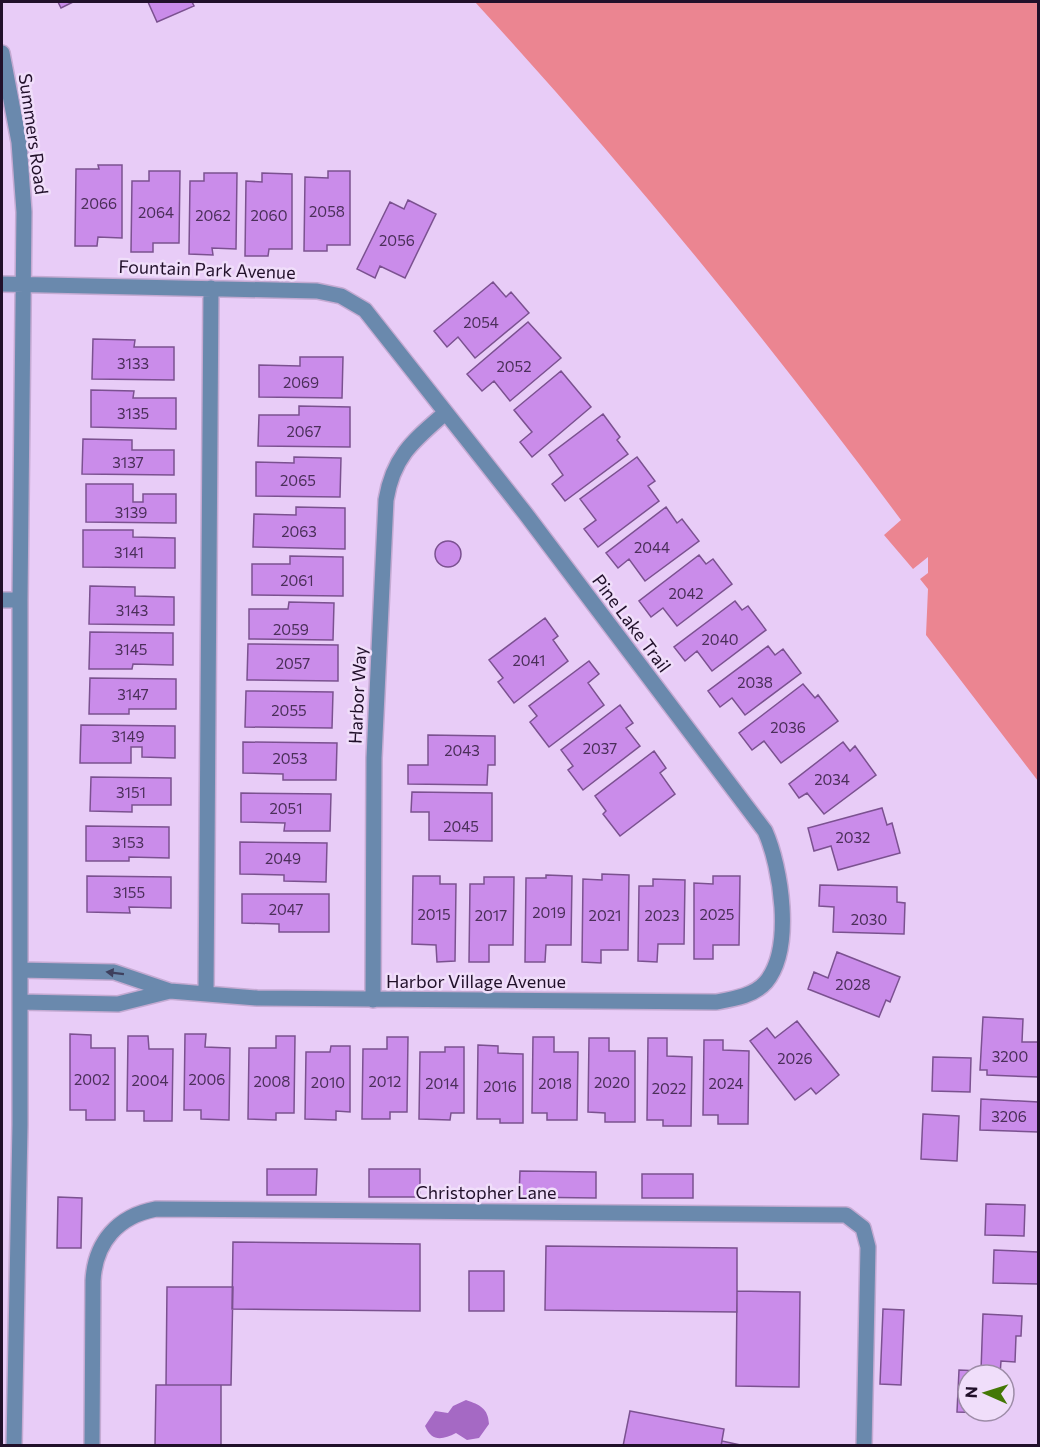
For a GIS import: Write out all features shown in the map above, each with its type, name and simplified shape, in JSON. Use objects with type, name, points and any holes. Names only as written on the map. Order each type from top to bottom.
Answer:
[{"type":"street","name":"Summers Road","points":[[2,53],[22,170],[24,285],[20,600],[20,1125],[8,1339],[14,1446]]},
{"type":"street","name":"Fountain Park Avenue","points":[[2,284],[325,292],[357,304],[378,324]]},
{"type":"street","points":[[206,993],[211,288]]},
{"type":"street","name":"Pine Lake Trail","points":[[378,324],[444,414],[525,513],[765,831],[774,853],[781,887],[779,949],[772,973]]},
{"type":"street","name":"Harbor Way","points":[[373,1000],[374,758],[386,500],[393,468],[400,457],[444,414]]},
{"type":"street","points":[[2,600],[20,600]]},
{"type":"street","name":"Harbor Village Avenue","points":[[20,970],[114,972],[170,991],[257,998],[716,1002],[736,999],[753,992],[765,983],[772,973]]},
{"type":"street","name":"Harbor Village Avenue","points":[[20,1002],[118,1004],[170,991]]},
{"type":"street","name":"Christopher Lane","points":[[92,1446],[93,1281],[96,1257],[107,1237],[118,1225],[132,1216],[156,1209],[846,1215],[863,1228],[868,1246],[864,1446]]},
{"type":"shaded area","points":[[475,2],[1038,2],[1038,781],[926,635],[928,589],[920,579],[928,573],[928,557],[913,569],[884,535],[901,520],[851,453],[695,255],[587,127]]},
{"type":"shaded area","points":[[466,1400],[479,1406],[487,1414],[489,1424],[479,1438],[467,1440],[456,1433],[442,1438],[431,1435],[425,1426],[435,1411],[448,1413],[453,1406]]},
{"type":"building","points":[[58,2],[73,2],[61,8]]},
{"type":"building","points":[[148,2],[192,2],[194,6],[157,22]]},
{"type":"building","points":[[98,165],[122,165],[122,238],[98,237],[97,246],[75,246],[76,169],[99,169]]},
{"type":"building","points":[[149,171],[180,171],[179,243],[153,243],[153,252],[131,252],[132,181],[149,181]]},
{"type":"building","points":[[328,171],[350,171],[350,245],[327,245],[327,251],[304,251],[305,177],[328,178]]},
{"type":"building","points":[[204,173],[237,173],[236,249],[212,248],[213,255],[189,254],[190,181],[204,181]]},
{"type":"building","points":[[262,173],[292,174],[292,249],[269,249],[268,256],[245,256],[246,181],[262,182]]},
{"type":"building","points":[[408,200],[436,214],[405,278],[380,266],[375,278],[357,269],[390,202],[404,209]]},
{"type":"building","points":[[493,282],[506,297],[511,292],[529,313],[475,358],[458,337],[447,347],[434,331]]},
{"type":"building","points":[[528,322],[561,358],[510,401],[494,381],[482,391],[467,374]]},
{"type":"building","points":[[93,339],[135,340],[134,347],[174,347],[174,380],[92,379]]},
{"type":"building","points":[[300,357],[343,357],[342,398],[259,397],[259,365],[300,366]]},
{"type":"building","points":[[561,371],[591,407],[532,457],[520,442],[532,432],[514,410]]},
{"type":"building","points":[[91,390],[134,391],[133,398],[176,398],[176,429],[91,427]]},
{"type":"building","points":[[299,406],[350,407],[350,447],[258,446],[259,415],[299,415]]},
{"type":"building","points":[[603,414],[620,437],[617,440],[628,454],[565,501],[552,484],[563,475],[549,455]]},
{"type":"building","points":[[83,439],[132,440],[132,450],[174,450],[174,475],[82,474]]},
{"type":"building","points":[[294,457],[341,458],[340,497],[256,496],[256,462],[294,463]]},
{"type":"building","points":[[637,457],[655,481],[648,486],[659,501],[598,547],[584,529],[596,520],[580,499]]},
{"type":"building","points":[[86,484],[133,484],[133,502],[143,502],[143,494],[176,494],[176,523],[86,522]]},
{"type":"building","points":[[296,507],[345,508],[345,549],[253,547],[254,514],[296,515]]},
{"type":"building","points":[[666,507],[677,523],[682,519],[699,541],[645,581],[629,559],[618,568],[606,553]]},
{"type":"building","points":[[83,530],[133,530],[133,537],[175,538],[175,568],[83,567]]},
{"type":"building","points":[[448,541],[457,545],[461,554],[457,563],[448,567],[439,563],[435,554],[439,545]]},
{"type":"building","points":[[699,555],[706,564],[713,559],[732,584],[677,626],[663,608],[651,617],[639,601]]},
{"type":"building","points":[[290,556],[343,557],[343,596],[252,595],[252,564],[290,564]]},
{"type":"building","points":[[90,586],[135,587],[135,596],[174,597],[174,625],[89,624]]},
{"type":"building","points":[[735,601],[742,610],[748,606],[766,630],[712,671],[697,651],[685,661],[674,647]]},
{"type":"building","points":[[289,602],[334,603],[333,640],[249,639],[249,609],[288,609]]},
{"type":"building","points":[[545,618],[558,636],[553,640],[568,661],[514,703],[498,682],[503,678],[489,660]]},
{"type":"building","points":[[90,632],[173,633],[173,665],[133,664],[132,669],[89,669]]},
{"type":"building","points":[[248,644],[338,645],[338,681],[247,680]]},
{"type":"building","points":[[768,646],[775,655],[783,649],[801,673],[745,715],[732,698],[720,707],[708,691]]},
{"type":"building","points":[[589,661],[599,674],[588,683],[604,705],[549,747],[530,722],[537,716],[529,706]]},
{"type":"building","points":[[90,678],[176,679],[176,709],[129,709],[129,714],[89,714]]},
{"type":"building","points":[[803,684],[815,698],[818,695],[838,721],[781,763],[764,741],[752,750],[739,733]]},
{"type":"building","points":[[246,691],[333,692],[332,728],[245,727]]},
{"type":"building","points":[[620,705],[633,723],[626,728],[640,746],[583,790],[568,770],[573,766],[561,750]]},
{"type":"building","points":[[81,725],[175,726],[175,758],[142,757],[142,747],[131,747],[131,763],[80,763]]},
{"type":"building","points":[[428,735],[495,736],[495,765],[488,765],[487,785],[408,784],[408,765],[428,765]]},
{"type":"building","points":[[243,742],[337,743],[336,780],[283,780],[283,774],[243,773]]},
{"type":"building","points":[[843,742],[850,751],[855,746],[876,775],[824,814],[807,793],[799,798],[789,784]]},
{"type":"building","points":[[654,751],[666,768],[660,773],[675,794],[620,836],[603,814],[606,811],[595,796]]},
{"type":"building","points":[[91,777],[171,778],[171,805],[132,805],[132,812],[90,811]]},
{"type":"building","points":[[412,792],[492,793],[492,841],[429,840],[429,812],[411,812]]},
{"type":"building","points":[[241,793],[331,794],[330,831],[284,831],[285,823],[241,822]]},
{"type":"building","points":[[882,808],[887,825],[892,823],[900,853],[838,870],[831,846],[814,851],[808,828]]},
{"type":"building","points":[[86,826],[169,827],[169,858],[129,857],[129,861],[86,861]]},
{"type":"building","points":[[240,842],[327,843],[326,882],[284,881],[284,875],[240,874]]},
{"type":"building","points":[[602,874],[629,875],[628,950],[601,950],[601,963],[582,962],[583,879],[602,880]]},
{"type":"building","points":[[546,875],[572,876],[571,945],[546,945],[545,962],[525,962],[526,878],[546,878]]},
{"type":"building","points":[[87,876],[171,877],[171,908],[129,907],[130,913],[87,912]]},
{"type":"building","points":[[413,876],[440,876],[440,884],[456,884],[455,961],[437,962],[436,945],[412,944]]},
{"type":"building","points":[[713,876],[740,876],[739,945],[713,945],[713,959],[694,959],[694,883],[713,884]]},
{"type":"building","points":[[484,877],[514,877],[513,945],[489,945],[489,962],[469,962],[470,884],[484,884]]},
{"type":"building","points":[[653,879],[685,880],[684,944],[658,944],[657,962],[638,961],[639,886],[653,886]]},
{"type":"building","points":[[820,885],[897,887],[897,902],[905,903],[904,934],[833,932],[834,907],[819,906]]},
{"type":"building","points":[[242,894],[329,894],[329,932],[279,932],[279,924],[242,923]]},
{"type":"building","points":[[837,952],[900,977],[890,1002],[886,1000],[879,1017],[808,989],[814,972],[828,978]]},
{"type":"building","points":[[983,1017],[1023,1019],[1022,1042],[1038,1042],[1038,1077],[987,1075],[987,1070],[980,1070]]},
{"type":"building","points":[[797,1021],[839,1075],[816,1094],[811,1088],[795,1100],[750,1041],[767,1028],[775,1038]]},
{"type":"building","points":[[70,1034],[91,1035],[91,1048],[115,1048],[115,1120],[86,1120],[86,1110],[70,1110]]},
{"type":"building","points":[[185,1034],[206,1034],[205,1047],[230,1048],[229,1120],[201,1119],[201,1110],[184,1110]]},
{"type":"building","points":[[128,1036],[148,1036],[149,1049],[173,1049],[172,1121],[144,1121],[144,1111],[127,1111]]},
{"type":"building","points":[[276,1036],[295,1036],[294,1113],[276,1113],[276,1120],[248,1119],[249,1048],[276,1048]]},
{"type":"building","points":[[387,1037],[408,1037],[407,1112],[390,1112],[390,1119],[362,1119],[363,1049],[387,1049]]},
{"type":"building","points":[[533,1037],[554,1037],[554,1052],[578,1052],[577,1120],[547,1120],[547,1113],[532,1113]]},
{"type":"building","points":[[589,1038],[609,1038],[609,1051],[635,1051],[635,1122],[605,1122],[605,1113],[588,1112]]},
{"type":"building","points":[[648,1038],[667,1038],[667,1056],[692,1057],[691,1126],[663,1126],[663,1120],[647,1120]]},
{"type":"building","points":[[704,1040],[723,1040],[723,1050],[749,1051],[748,1124],[718,1124],[718,1115],[703,1115]]},
{"type":"building","points":[[478,1045],[498,1046],[498,1053],[523,1054],[523,1123],[500,1123],[500,1119],[477,1119]]},
{"type":"building","points":[[331,1046],[350,1046],[350,1112],[336,1111],[336,1120],[305,1119],[306,1052],[330,1052]]},
{"type":"building","points":[[445,1047],[464,1047],[464,1113],[451,1113],[450,1120],[419,1119],[420,1052],[445,1052]]},
{"type":"building","points":[[933,1057],[971,1058],[970,1092],[932,1091]]},
{"type":"building","points":[[981,1099],[1038,1102],[1038,1132],[980,1130]]},
{"type":"building","points":[[923,1114],[959,1116],[957,1161],[921,1159]]},
{"type":"building","points":[[267,1169],[317,1169],[316,1195],[267,1195]]},
{"type":"building","points":[[369,1169],[420,1169],[420,1197],[369,1197]]},
{"type":"building","points":[[520,1171],[596,1172],[596,1198],[519,1197]]},
{"type":"building","points":[[642,1174],[693,1174],[693,1198],[642,1198]]},
{"type":"building","points":[[58,1197],[82,1198],[81,1248],[57,1248]]},
{"type":"building","points":[[986,1204],[1025,1205],[1024,1236],[985,1235]]},
{"type":"building","points":[[233,1242],[420,1244],[420,1311],[232,1309]]},
{"type":"building","points":[[546,1246],[737,1248],[737,1312],[545,1310]]},
{"type":"building","points":[[994,1250],[1038,1252],[1038,1284],[993,1283]]},
{"type":"building","points":[[469,1271],[504,1271],[504,1311],[469,1311]]},
{"type":"building","points":[[167,1287],[233,1287],[231,1385],[166,1385]]},
{"type":"building","points":[[737,1291],[800,1292],[799,1387],[736,1386]]},
{"type":"building","points":[[883,1309],[904,1310],[901,1385],[880,1384]]},
{"type":"building","points":[[983,1314],[1022,1316],[1021,1336],[1016,1336],[1015,1362],[981,1363]]},
{"type":"building","points":[[156,1385],[221,1385],[221,1446],[155,1446]]},
{"type":"building","points":[[630,1411],[724,1429],[721,1446],[623,1446]]},
{"type":"building","points":[[722,1441],[745,1446],[721,1446]]}]
